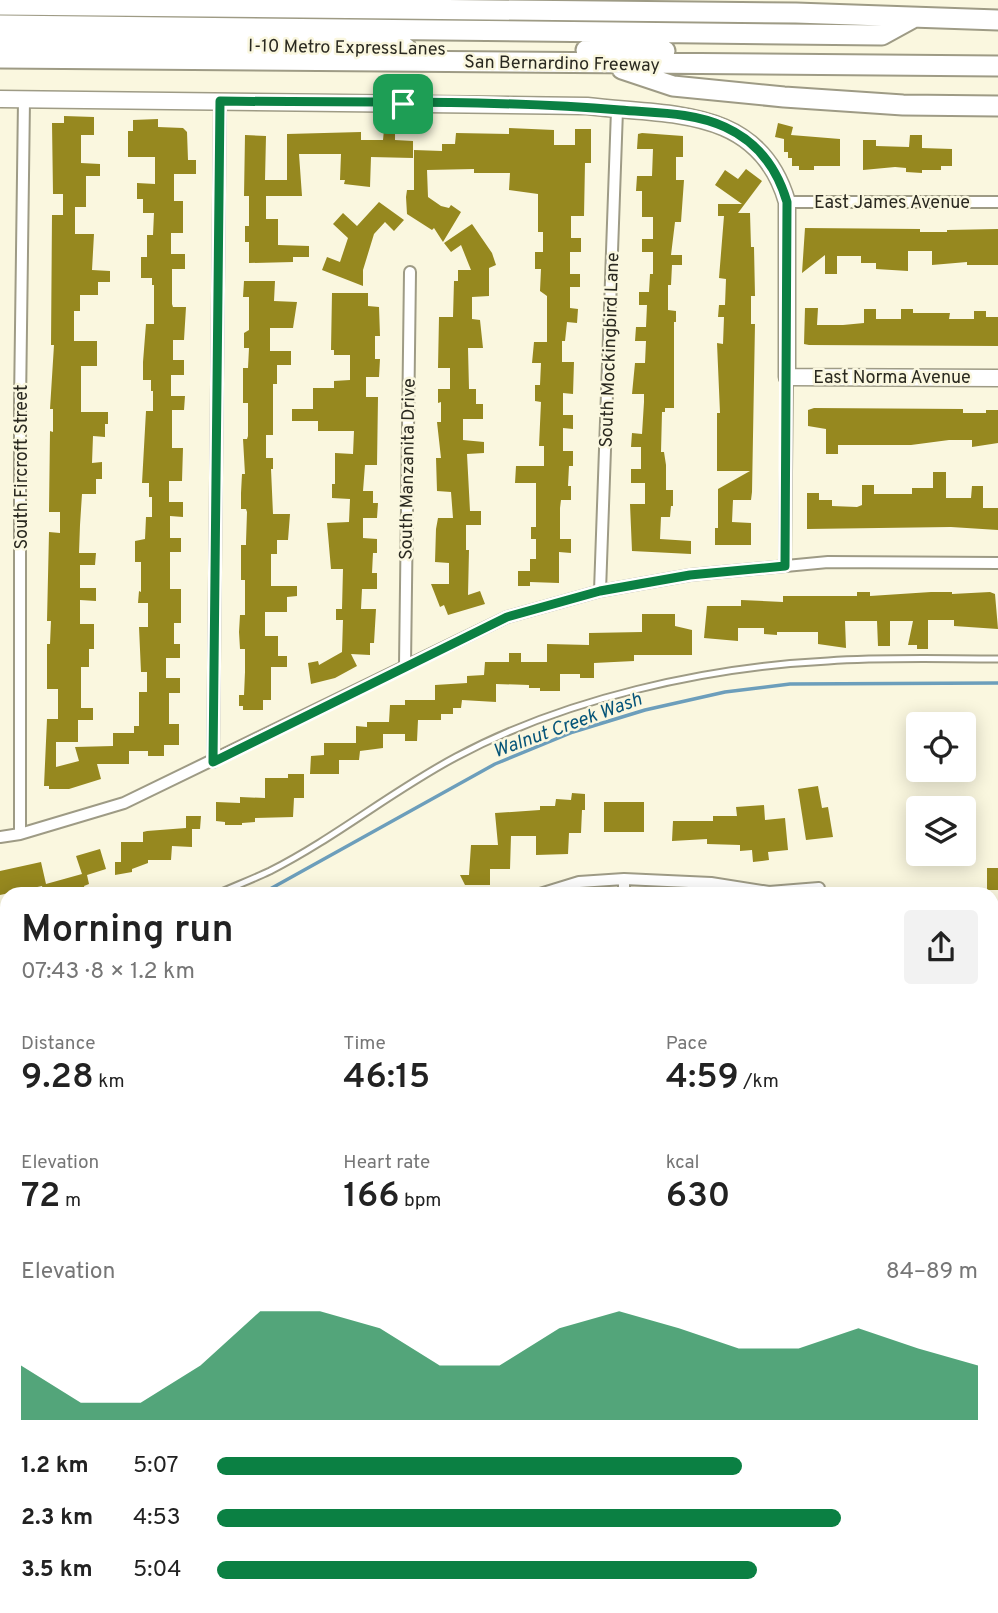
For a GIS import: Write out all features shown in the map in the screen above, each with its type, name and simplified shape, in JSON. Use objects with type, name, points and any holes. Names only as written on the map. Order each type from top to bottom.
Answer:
[{"type":"highway","points":[[0,5],[796,13],[998,20]]},
{"type":"highway","points":[[945,17],[998,5]]},
{"type":"highway","name":"I-10 Metro ExpressLanes","points":[[0,24],[882,34],[914,17]]},
{"type":"highway","name":"I-10 Metro ExpressLanes","points":[[0,43],[881,53],[944,66]]},
{"type":"highway","name":"San Bernardino Freeway","points":[[0,58],[998,66]]},
{"type":"highway","points":[[604,64],[673,86],[903,105],[998,106]]},
{"type":"highway","points":[[903,105],[938,113],[998,118]]},
{"type":"street","points":[[0,99],[586,106],[682,115],[723,125],[744,136],[764,154],[780,180],[787,202],[785,566]]},
{"type":"street","name":"South Fircroft Street","points":[[20,834],[20,404],[24,100]]},
{"type":"street","points":[[213,762],[220,101]]},
{"type":"street","name":"South Mockingbird Lane","points":[[600,591],[617,110]]},
{"type":"street","name":"East James Avenue","points":[[787,202],[998,202]]},
{"type":"street","name":"South Manzanita Drive","points":[[405,666],[410,272]]},
{"type":"street","name":"East Norma Avenue","points":[[787,377],[998,378]]},
{"type":"street","points":[[0,837],[20,834],[124,803],[507,617],[600,591],[690,575],[828,562],[998,563]]},
{"type":"street","points":[[563,887],[579,882],[624,879],[710,883],[736,887]]},
{"type":"street","points":[[624,879],[624,887]]},
{"type":"lane","points":[[233,887],[271,870],[456,757],[521,727],[612,697],[692,677],[767,666],[885,659],[998,659]]},
{"type":"building","points":[[64,116],[94,117],[94,135],[81,135],[81,163],[100,164],[100,176],[86,176],[86,207],[75,207],[75,234],[94,234],[92,270],[110,271],[110,282],[98,282],[98,295],[80,295],[80,311],[74,311],[74,341],[97,341],[97,366],[81,366],[81,412],[108,412],[108,424],[105,424],[105,437],[93,436],[92,463],[102,462],[102,479],[96,479],[96,494],[82,494],[80,525],[79,553],[96,553],[95,565],[80,565],[80,588],[96,588],[96,601],[80,600],[80,624],[94,624],[94,649],[89,649],[89,667],[81,667],[81,708],[93,708],[93,720],[78,720],[78,742],[56,742],[56,767],[79,761],[75,747],[113,746],[113,733],[134,733],[134,726],[139,726],[139,692],[147,692],[147,672],[141,672],[139,627],[148,627],[148,603],[138,603],[139,591],[141,592],[141,562],[135,562],[135,541],[145,539],[146,517],[152,517],[149,483],[142,483],[146,411],[153,411],[153,391],[151,380],[143,380],[143,362],[146,324],[154,324],[154,285],[152,278],[141,278],[141,257],[147,257],[147,235],[153,235],[154,213],[143,213],[143,199],[137,199],[137,183],[155,184],[155,157],[128,157],[128,131],[133,131],[133,120],[158,119],[158,127],[183,128],[187,132],[188,160],[196,160],[196,174],[174,174],[174,201],[183,201],[183,233],[171,233],[171,254],[185,254],[185,269],[172,269],[172,304],[173,307],[186,307],[184,340],[173,340],[173,360],[184,360],[184,375],[171,375],[171,396],[185,396],[184,410],[172,410],[172,448],[183,448],[182,481],[169,481],[169,502],[183,502],[183,517],[170,516],[170,538],[181,538],[181,552],[170,552],[170,589],[181,589],[181,623],[174,623],[174,644],[180,644],[180,658],[166,658],[166,678],[180,678],[180,693],[169,693],[169,724],[179,724],[179,745],[164,745],[164,756],[148,756],[148,751],[129,751],[129,764],[97,764],[101,779],[69,789],[49,789],[49,786],[44,786],[47,719],[58,719],[58,689],[47,689],[47,644],[50,644],[51,621],[47,621],[49,532],[60,533],[60,512],[49,512],[54,345],[51,345],[52,215],[63,215],[63,194],[53,194],[52,123],[64,123]]},
{"type":"building","points":[[778,123],[793,127],[791,135],[840,139],[840,166],[814,166],[814,170],[799,170],[799,166],[792,166],[792,158],[788,158],[788,152],[784,152],[784,139],[775,137]]},
{"type":"building","points":[[509,128],[554,130],[554,145],[575,145],[575,129],[591,129],[591,163],[585,163],[584,216],[571,216],[571,238],[581,238],[581,252],[570,252],[570,274],[580,274],[580,287],[570,287],[570,308],[578,309],[577,323],[567,322],[565,341],[562,341],[562,362],[574,362],[573,394],[563,393],[563,415],[573,415],[573,429],[563,428],[563,451],[573,451],[573,466],[569,466],[568,486],[571,486],[571,500],[561,500],[560,508],[560,539],[571,539],[571,553],[559,552],[559,583],[530,582],[530,586],[518,586],[518,571],[530,571],[530,559],[536,559],[536,539],[531,539],[531,527],[536,527],[536,483],[515,483],[516,466],[544,466],[544,446],[539,446],[541,402],[535,401],[535,385],[540,385],[541,363],[532,363],[534,342],[547,342],[547,296],[540,291],[541,269],[535,269],[535,252],[543,252],[543,232],[538,232],[538,194],[509,190],[510,173],[474,173],[474,169],[427,170],[428,197],[441,206],[449,208],[451,205],[461,212],[443,242],[434,228],[432,230],[407,214],[406,197],[407,190],[414,190],[414,150],[442,151],[442,144],[455,144],[456,133],[509,134]]},
{"type":"building","points":[[384,130],[395,130],[395,140],[413,141],[413,158],[371,157],[370,187],[344,184],[345,180],[340,180],[341,154],[299,154],[302,196],[266,196],[266,219],[278,219],[278,245],[309,246],[309,257],[293,257],[293,262],[249,263],[249,242],[245,242],[245,226],[249,226],[249,196],[244,196],[245,135],[266,136],[265,180],[287,180],[287,134],[361,132],[361,140],[383,140]]},
{"type":"building","points":[[638,134],[683,136],[683,157],[676,157],[676,180],[684,180],[681,222],[675,222],[671,255],[682,255],[682,265],[672,265],[671,285],[668,285],[668,310],[676,311],[674,408],[665,408],[665,412],[662,412],[661,452],[664,452],[666,465],[666,490],[673,490],[673,506],[670,517],[661,517],[660,539],[691,541],[691,554],[632,551],[630,504],[645,504],[645,483],[631,483],[631,469],[641,469],[641,447],[631,447],[632,433],[642,434],[644,402],[644,394],[632,394],[635,363],[645,363],[646,341],[635,341],[636,327],[646,327],[647,305],[639,305],[639,292],[649,292],[650,274],[653,274],[653,252],[642,252],[642,239],[653,239],[653,217],[642,217],[642,191],[636,191],[637,176],[652,176],[653,149],[637,149]]},
{"type":"building","points":[[910,135],[922,135],[922,148],[952,149],[952,166],[941,166],[941,170],[922,170],[922,173],[906,172],[906,168],[895,167],[863,170],[863,140],[876,140],[876,146],[909,147]]},
{"type":"building","points":[[746,169],[762,181],[738,213],[750,213],[751,247],[754,247],[755,296],[751,296],[751,324],[755,324],[752,492],[751,500],[733,500],[732,522],[751,523],[751,545],[715,545],[718,489],[750,471],[717,471],[717,413],[720,413],[717,343],[723,344],[724,317],[718,317],[719,305],[725,305],[726,279],[719,278],[724,216],[718,216],[718,204],[742,204],[715,185],[725,170],[738,179]]},
{"type":"building","points":[[379,202],[404,220],[394,231],[385,222],[374,234],[363,270],[363,286],[322,270],[327,257],[340,262],[348,238],[333,224],[343,213],[357,226]]},
{"type":"building","points":[[472,224],[492,253],[496,265],[489,268],[489,296],[472,297],[472,319],[480,320],[483,348],[468,348],[469,389],[476,389],[476,404],[483,404],[483,419],[463,419],[463,440],[484,442],[484,453],[467,454],[470,511],[481,511],[481,525],[466,525],[466,550],[469,550],[468,595],[480,591],[485,604],[448,615],[444,605],[440,607],[431,584],[449,584],[449,563],[435,562],[436,529],[438,518],[453,518],[451,492],[437,491],[436,458],[441,458],[437,422],[441,422],[441,402],[438,403],[438,389],[450,389],[450,368],[438,368],[439,317],[453,317],[454,281],[458,281],[458,270],[471,270],[461,245],[451,252],[444,243]]},
{"type":"building","points":[[805,228],[920,229],[920,232],[998,229],[998,265],[967,265],[967,262],[932,265],[932,251],[908,251],[908,271],[876,269],[876,263],[861,263],[861,256],[837,256],[837,274],[825,274],[825,255],[802,273]]},
{"type":"building","points":[[244,281],[275,281],[274,301],[297,302],[293,328],[270,328],[270,351],[291,351],[291,365],[277,365],[277,384],[273,384],[273,435],[266,435],[266,458],[273,458],[273,514],[290,514],[288,540],[277,540],[277,554],[271,554],[271,586],[297,586],[297,596],[287,597],[287,612],[265,612],[265,636],[278,636],[278,656],[287,656],[287,667],[271,667],[271,700],[263,700],[263,710],[243,710],[243,706],[239,706],[239,695],[244,695],[245,672],[245,649],[240,649],[239,632],[240,615],[245,615],[241,545],[246,545],[247,512],[246,509],[241,509],[241,493],[242,474],[245,474],[243,439],[248,436],[248,403],[243,403],[243,368],[248,368],[249,348],[244,348],[244,333],[249,330],[249,297],[243,297]]},
{"type":"building","points":[[332,293],[368,293],[368,306],[379,307],[380,336],[375,336],[375,359],[380,359],[379,377],[366,377],[366,397],[378,397],[377,465],[365,465],[363,491],[373,491],[373,503],[378,503],[377,518],[363,518],[363,538],[377,539],[372,573],[377,573],[377,589],[362,589],[361,609],[376,609],[374,643],[370,643],[370,655],[351,654],[357,666],[335,678],[311,684],[308,663],[318,661],[319,665],[342,652],[343,620],[336,620],[336,609],[342,609],[343,569],[331,569],[327,523],[349,522],[350,499],[332,498],[332,484],[335,484],[335,453],[353,454],[354,431],[318,431],[318,421],[292,421],[292,409],[313,409],[313,388],[334,388],[334,381],[350,380],[350,355],[334,355],[334,350],[331,350]]},
{"type":"building","points":[[805,308],[818,308],[817,325],[864,323],[864,309],[876,309],[876,319],[901,319],[901,309],[913,309],[913,313],[950,313],[949,319],[974,319],[974,311],[986,311],[986,317],[998,317],[998,346],[809,345],[804,344]]},
{"type":"building","points":[[963,409],[963,413],[998,410],[998,443],[972,447],[972,440],[911,445],[838,445],[838,454],[826,454],[826,429],[808,426],[808,410]]},
{"type":"building","points":[[933,472],[946,472],[946,498],[971,498],[972,486],[983,486],[983,508],[998,508],[998,530],[951,527],[807,529],[807,493],[819,493],[819,500],[832,500],[832,506],[857,507],[862,505],[862,485],[874,485],[874,494],[912,494],[912,488],[933,488]]},
{"type":"building","points":[[857,592],[870,592],[870,596],[990,592],[995,594],[998,629],[954,626],[954,620],[928,620],[928,649],[917,649],[917,645],[908,645],[913,621],[890,621],[890,646],[878,646],[877,621],[845,621],[846,648],[818,644],[818,632],[777,632],[777,635],[764,634],[764,628],[738,628],[738,641],[704,638],[707,606],[741,606],[741,600],[783,602],[783,596],[857,596]]},
{"type":"building","points":[[642,614],[675,614],[675,626],[692,630],[692,655],[634,655],[634,661],[594,663],[594,678],[580,678],[580,674],[560,674],[560,691],[540,691],[540,688],[529,688],[529,685],[496,684],[496,702],[462,700],[461,708],[453,708],[453,714],[441,714],[441,720],[418,720],[417,741],[405,741],[405,734],[383,734],[383,748],[360,751],[359,760],[339,760],[339,774],[310,774],[311,756],[324,755],[324,743],[356,743],[356,726],[367,727],[367,722],[389,722],[390,705],[405,705],[405,700],[435,700],[435,685],[467,683],[467,676],[484,675],[485,662],[509,662],[509,653],[521,653],[521,662],[547,662],[547,644],[589,645],[589,633],[642,632]]},
{"type":"building","points":[[288,774],[304,774],[304,798],[294,798],[293,817],[255,818],[255,822],[242,825],[225,825],[225,822],[216,821],[216,802],[240,803],[240,797],[265,798],[265,778],[288,778]]},
{"type":"building","points":[[818,786],[822,808],[828,807],[833,837],[806,840],[798,789]]},
{"type":"building","points":[[572,793],[585,794],[585,810],[582,810],[581,833],[569,833],[568,854],[536,855],[536,836],[511,836],[510,869],[490,869],[490,885],[465,885],[460,875],[469,875],[471,845],[498,845],[495,813],[540,810],[540,806],[555,806],[556,799],[571,800]]},
{"type":"building","points":[[604,802],[644,802],[644,832],[604,832]]},
{"type":"building","points":[[764,805],[765,820],[785,818],[788,850],[768,852],[769,860],[753,862],[752,850],[740,851],[740,845],[707,844],[707,839],[672,841],[673,821],[713,821],[713,816],[737,816],[736,807]]},
{"type":"building","points":[[186,816],[201,816],[200,829],[192,829],[192,847],[172,846],[171,860],[148,860],[148,863],[132,869],[132,872],[115,875],[115,862],[121,862],[121,842],[143,842],[143,832],[147,831],[186,828]]},
{"type":"building","points":[[100,849],[106,869],[87,875],[89,884],[84,887],[0,887],[0,871],[41,862],[46,884],[82,874],[76,856]]},
{"type":"building","points":[[987,868],[998,868],[998,887],[987,887]]},
{"type":"waterway","name":"Walnut Creek Wash","points":[[274,887],[495,764],[573,732],[645,710],[725,692],[790,684],[998,683]]},
{"type":"route","points":[[220,101],[403,104],[586,106],[682,115],[723,125],[744,136],[764,154],[780,180],[787,202],[785,566],[690,575],[600,591],[507,617],[213,762],[220,101]]}]
